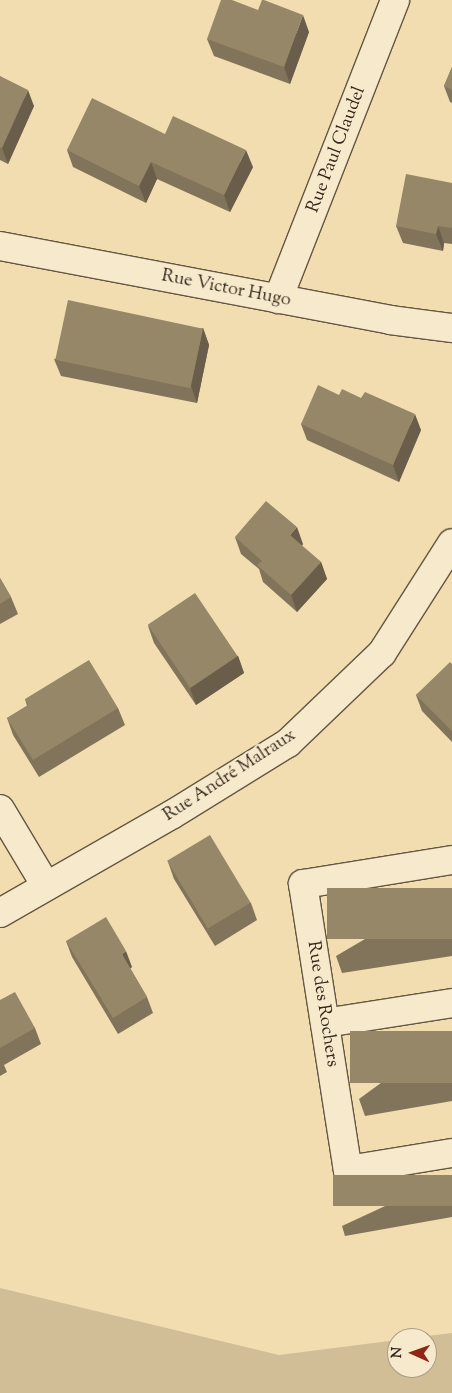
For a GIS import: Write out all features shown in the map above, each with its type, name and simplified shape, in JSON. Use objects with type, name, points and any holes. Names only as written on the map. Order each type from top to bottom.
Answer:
[{"type":"street","name":"Rue Paul Claudel","points":[[278,299],[395,0]]},
{"type":"street","name":"Rue Victor Hugo","points":[[0,246],[278,299],[452,328]]},
{"type":"street","name":"Rue André Malraux","points":[[0,913],[173,814],[288,743],[382,653],[452,543]]},
{"type":"street","points":[[0,809],[46,886]]},
{"type":"street","name":"Rue des Rochers","points":[[452,860],[303,884],[348,1170],[452,1152]]},
{"type":"street","points":[[325,1023],[452,1003]]},
{"type":"shaded area","points":[[0,1288],[279,1355],[387,1341],[387,1378],[437,1378],[437,1335],[452,1333],[452,1393],[0,1393]]},
{"type":"building","points":[[221,0],[232,0],[258,10],[262,0],[264,0],[303,15],[284,67],[207,39]]},
{"type":"building","points":[[452,67],[452,90],[444,86]]},
{"type":"building","points":[[0,76],[28,90],[2,148],[0,147]]},
{"type":"building","points":[[92,98],[165,134],[173,116],[246,150],[224,195],[151,162],[139,186],[67,150]]},
{"type":"building","points":[[406,174],[452,183],[452,228],[438,226],[436,234],[396,226]]},
{"type":"building","points":[[68,300],[203,329],[190,388],[55,360]]},
{"type":"building","points":[[318,385],[339,395],[342,389],[361,398],[365,392],[415,414],[393,465],[301,424]]},
{"type":"building","points":[[266,501],[297,527],[290,535],[321,562],[291,595],[257,565],[262,561],[235,537]]},
{"type":"building","points":[[0,578],[11,597],[0,604]]},
{"type":"building","points":[[195,593],[237,656],[190,688],[148,625]]},
{"type":"building","points":[[89,660],[118,708],[33,760],[7,718],[28,705],[25,699]]},
{"type":"building","points":[[450,662],[452,664],[452,731],[416,695]]},
{"type":"building","points":[[210,835],[251,903],[208,928],[167,861]]},
{"type":"building","points":[[327,888],[452,888],[452,939],[327,939]]},
{"type":"building","points":[[106,917],[126,951],[122,954],[147,997],[113,1018],[66,941]]},
{"type":"building","points":[[15,992],[35,1028],[0,1048],[0,1000]]},
{"type":"building","points":[[350,1031],[452,1031],[452,1083],[350,1083]]},
{"type":"building","points":[[333,1175],[452,1175],[452,1206],[333,1206]]}]
